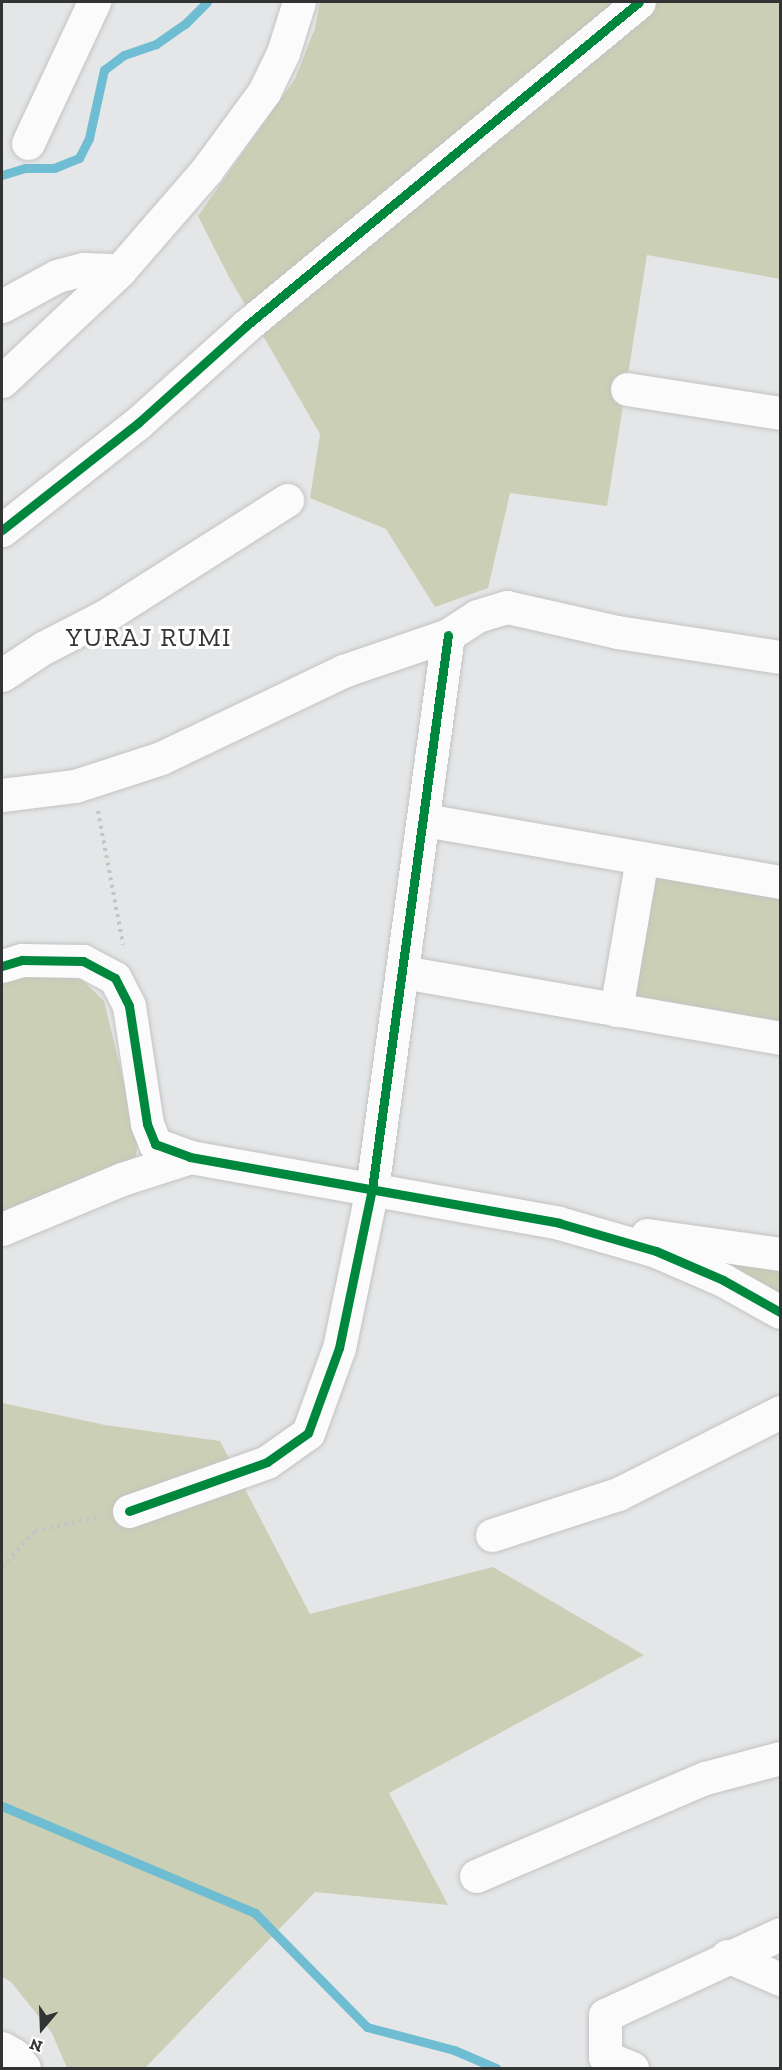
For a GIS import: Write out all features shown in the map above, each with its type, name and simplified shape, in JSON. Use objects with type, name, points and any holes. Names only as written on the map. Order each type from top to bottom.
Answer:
[{"type":"street","points":[[28,143],[94,2]]},
{"type":"street","points":[[2,381],[120,270],[206,171],[264,92],[283,53],[299,2]]},
{"type":"street","points":[[2,530],[138,423],[246,326],[639,2]]},
{"type":"street","points":[[2,306],[57,276],[84,269],[120,270]]},
{"type":"street","points":[[627,389],[780,413]]},
{"type":"street","points":[[2,675],[43,648],[105,616],[287,501]]},
{"type":"street","points":[[2,795],[75,786],[161,758],[343,671],[448,635],[477,616],[507,607],[617,632],[780,657]]},
{"type":"street","points":[[129,1511],[267,1462],[308,1433],[339,1348],[372,1189],[425,820],[448,635]]},
{"type":"street","points":[[425,820],[780,882]]},
{"type":"street","points":[[616,1010],[642,858]]},
{"type":"street","points":[[2,966],[22,960],[83,962],[116,978],[129,1006],[147,1124],[155,1144],[190,1157],[559,1223],[780,1254]]},
{"type":"street","points":[[403,972],[780,1038]]},
{"type":"street","points":[[2,1229],[122,1179],[190,1157]]},
{"type":"street","points":[[559,1223],[656,1251],[723,1280],[780,1312]]},
{"type":"street","points":[[492,1535],[618,1494],[780,1412]]},
{"type":"street","points":[[476,1876],[705,1778],[780,1758]]},
{"type":"street","points":[[632,2068],[605,2057],[605,2015],[727,1956],[780,1934]]},
{"type":"street","points":[[727,1956],[780,1979]]},
{"type":"street","points":[[2,2048],[14,2055],[24,2068]]},
{"type":"path","points":[[99,778],[98,819],[124,948],[116,978]]},
{"type":"path","points":[[2,1567],[35,1531],[129,1511]]},
{"type":"green space","points":[[320,2],[780,2],[780,279],[647,255],[607,506],[510,493],[488,588],[435,607],[386,529],[310,498],[320,434],[229,277],[198,216],[295,79],[315,28]]},
{"type":"green space","points":[[650,872],[780,894],[780,1021],[629,995]]},
{"type":"green space","points":[[45,974],[82,980],[104,1001],[138,1141],[136,1156],[123,1166],[2,1215],[2,980]]},
{"type":"green space","points":[[699,1254],[780,1266],[780,1294]]},
{"type":"green space","points":[[2,1403],[105,1425],[220,1441],[310,1614],[493,1567],[644,1655],[389,1793],[448,1905],[315,1892],[145,2068],[67,2068],[52,2033],[11,1982],[2,1977]]},
{"type":"waterway","points":[[2,175],[25,168],[54,168],[79,158],[89,138],[104,70],[124,55],[156,44],[185,24],[207,2]]},
{"type":"waterway","points":[[2,1806],[255,1913],[367,2027],[454,2050],[496,2068]]},
{"type":"cycle path","points":[[2,530],[138,423],[246,326],[639,2]]},
{"type":"cycle path","points":[[129,1511],[267,1462],[308,1433],[339,1348],[372,1189],[448,635]]},
{"type":"cycle path","points":[[2,966],[22,960],[83,961],[115,978],[129,1006],[147,1124],[155,1144],[190,1157],[559,1223],[656,1251],[723,1280],[780,1312]]},
{"type":"district","name":"YURAJ RUMI","points":[[149,638]]}]
